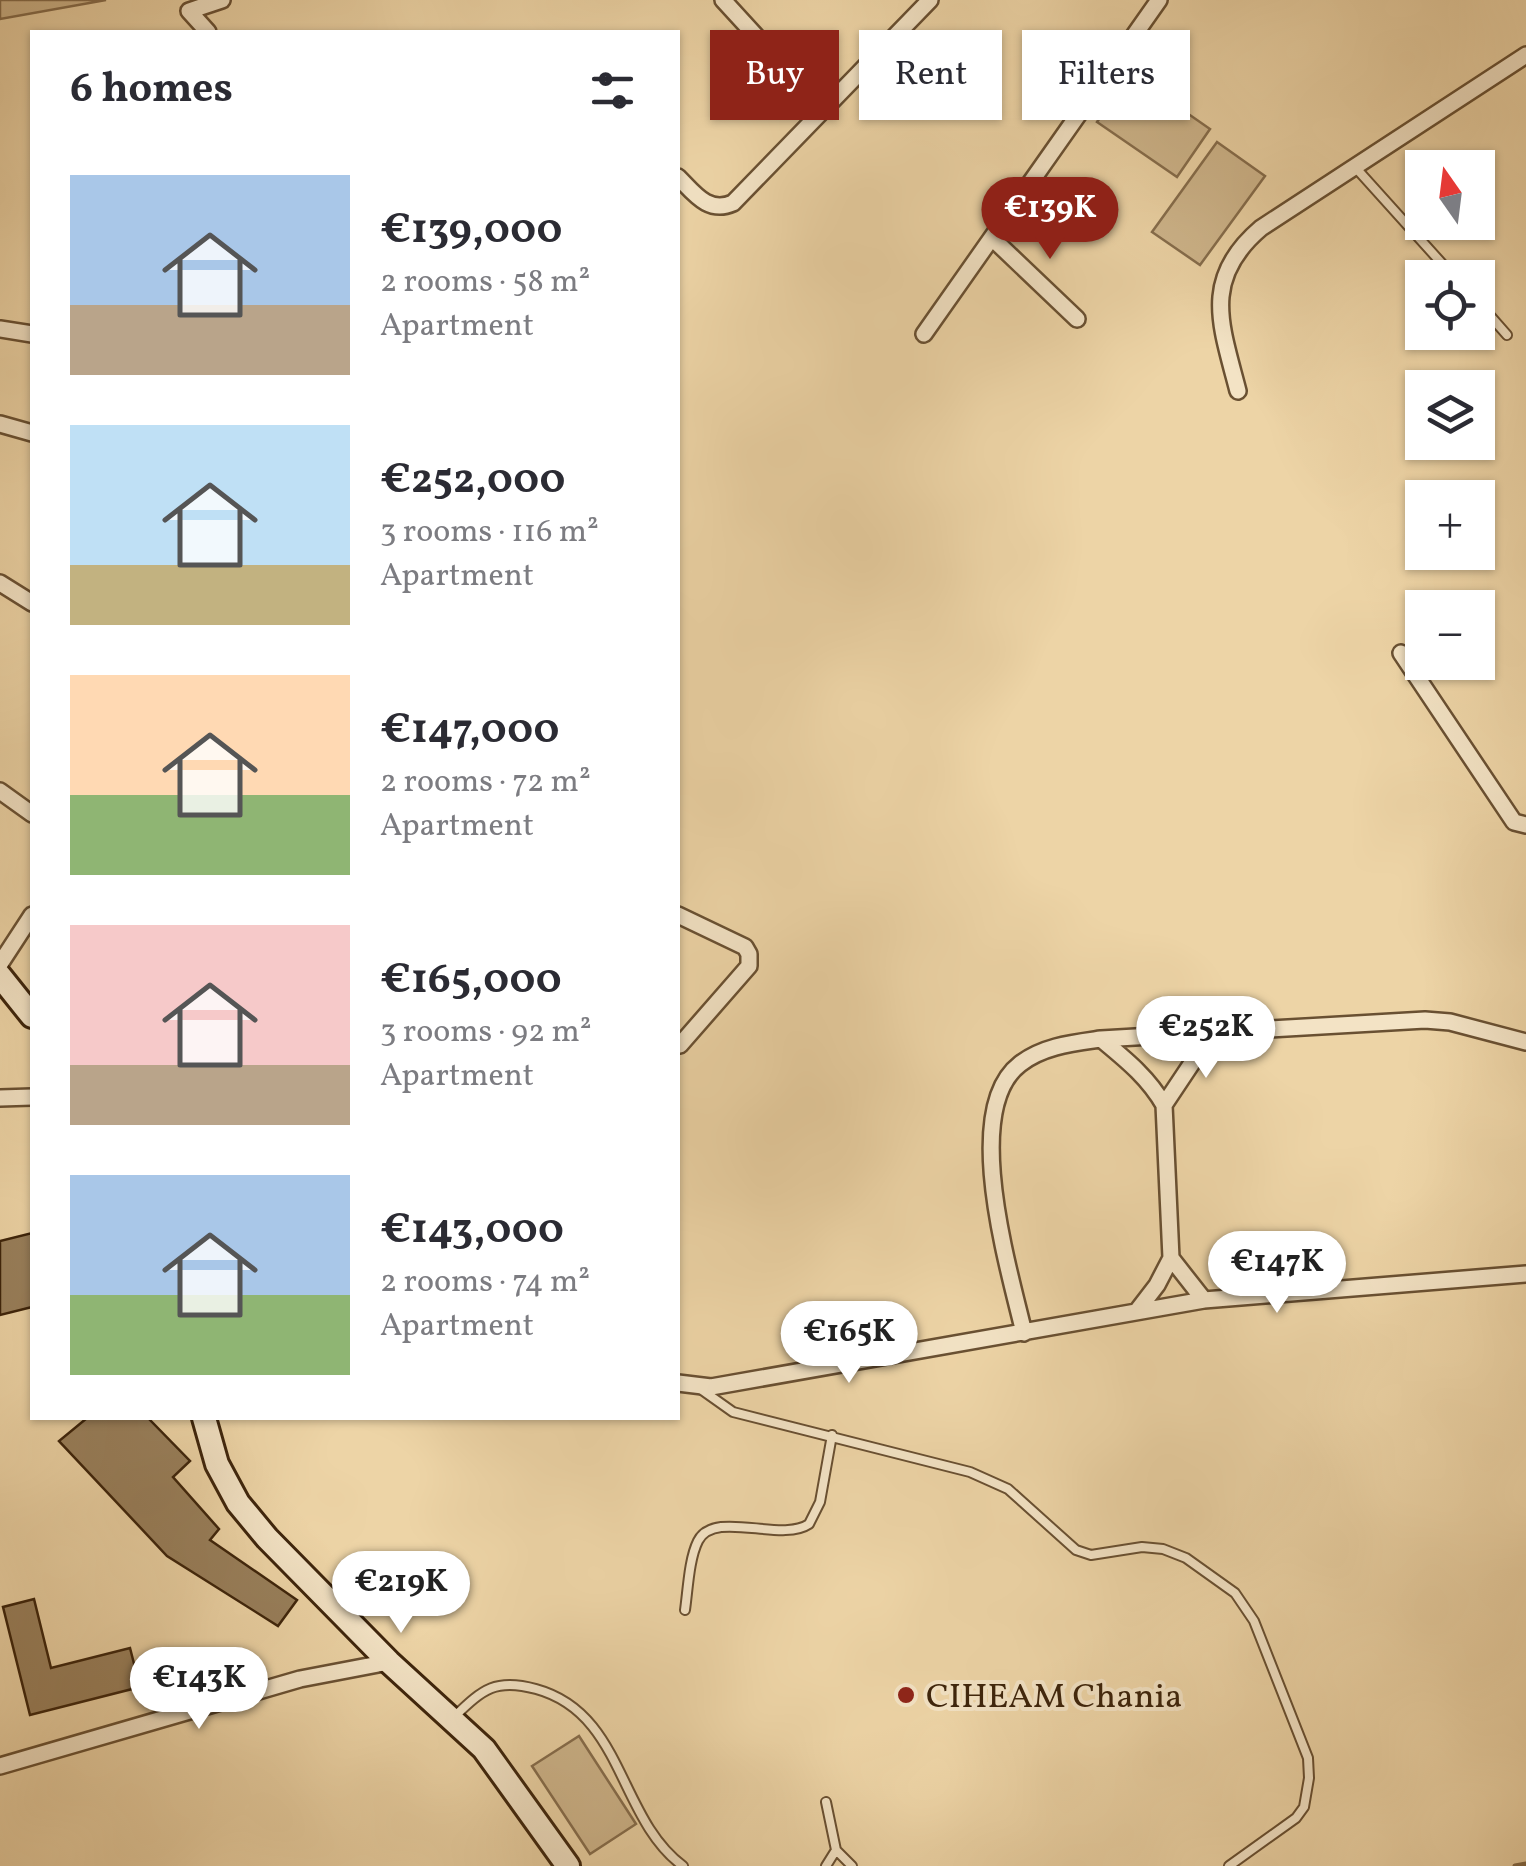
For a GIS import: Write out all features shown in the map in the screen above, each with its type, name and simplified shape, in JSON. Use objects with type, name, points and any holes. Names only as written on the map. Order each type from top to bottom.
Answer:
[{"type":"street","points":[[186,5],[222,0]]},
{"type":"street","points":[[723,0],[750,30]]},
{"type":"street","points":[[839,94],[930,0]]},
{"type":"street","points":[[924,334],[1160,0]]},
{"type":"street","points":[[186,5],[206,30]]},
{"type":"street","points":[[1238,391],[1220,321],[1221,286],[1230,262],[1245,241],[1526,55]]},
{"type":"street","points":[[680,179],[704,202],[719,208],[726,206],[813,120]]},
{"type":"street","points":[[992,238],[1077,318]]},
{"type":"street","points":[[0,328],[30,334]]},
{"type":"street","points":[[0,424],[30,432]]},
{"type":"street","points":[[0,583],[30,602]]},
{"type":"street","points":[[1401,654],[1514,822],[1526,825]]},
{"type":"street","points":[[0,791],[30,813]]},
{"type":"street","points":[[680,916],[745,947],[750,960],[749,966],[680,1045]]},
{"type":"street","points":[[0,964],[30,918]]},
{"type":"street","points":[[16,987],[30,1012]]},
{"type":"street","points":[[1024,1334],[991,1174],[995,1110],[1004,1083],[1020,1064],[1058,1045],[1101,1039],[1425,1020],[1450,1022],[1526,1042]]},
{"type":"street","points":[[1164,1105],[1212,1032]]},
{"type":"street","points":[[1101,1039],[1133,1065],[1154,1087],[1164,1105],[1172,1258],[1137,1312]]},
{"type":"street","points":[[0,1098],[30,1098]]},
{"type":"street","points":[[1172,1258],[1204,1300]]},
{"type":"street","points":[[680,1383],[711,1388],[1204,1300],[1526,1274]]},
{"type":"street","points":[[205,1420],[217,1464],[238,1503],[267,1538],[390,1662],[484,1748],[568,1866]]},
{"type":"street","points":[[0,1766],[300,1679],[390,1662]]},
{"type":"lane","points":[[1355,166],[1439,260]]},
{"type":"lane","points":[[1495,321],[1507,335]]},
{"type":"lane","points":[[699,1387],[733,1412],[970,1472],[1008,1489],[1076,1550],[1091,1555],[1142,1547],[1163,1549],[1186,1558],[1236,1593],[1254,1621],[1275,1671],[1308,1758],[1309,1778],[1304,1807],[1296,1818],[1229,1866]]},
{"type":"lane","points":[[684,1610],[697,1542],[705,1533],[717,1527],[792,1532],[809,1524],[820,1502],[832,1436]]},
{"type":"lane","points":[[453,1718],[479,1694],[498,1685],[514,1683],[560,1696],[587,1718],[603,1740],[657,1842],[683,1866]]},
{"type":"lane","points":[[826,1802],[836,1850],[852,1866]]},
{"type":"lane","points":[[826,1866],[836,1850]]},
{"type":"shaded area","points":[[0,0],[106,0],[0,19]]},
{"type":"shaded area","points":[[1190,115],[1210,129],[1177,177],[1097,122],[1190,120]]},
{"type":"shaded area","points":[[1217,142],[1265,176],[1200,265],[1152,232]]},
{"type":"shaded area","points":[[579,1736],[636,1824],[590,1854],[532,1766]]},
{"type":"building","points":[[30,1234],[30,1308],[0,1315],[0,1241]]},
{"type":"building","points":[[85,1420],[150,1420],[190,1461],[173,1477],[219,1529],[210,1540],[297,1600],[278,1626],[167,1556],[59,1441]]},
{"type":"building","points":[[34,1599],[51,1668],[130,1648],[140,1687],[30,1715],[3,1607]]},
{"type":"waterway","points":[[1515,1866],[1526,1864]]},
{"type":"place","name":"CIHEAM Chania","points":[[906,1695]]}]
